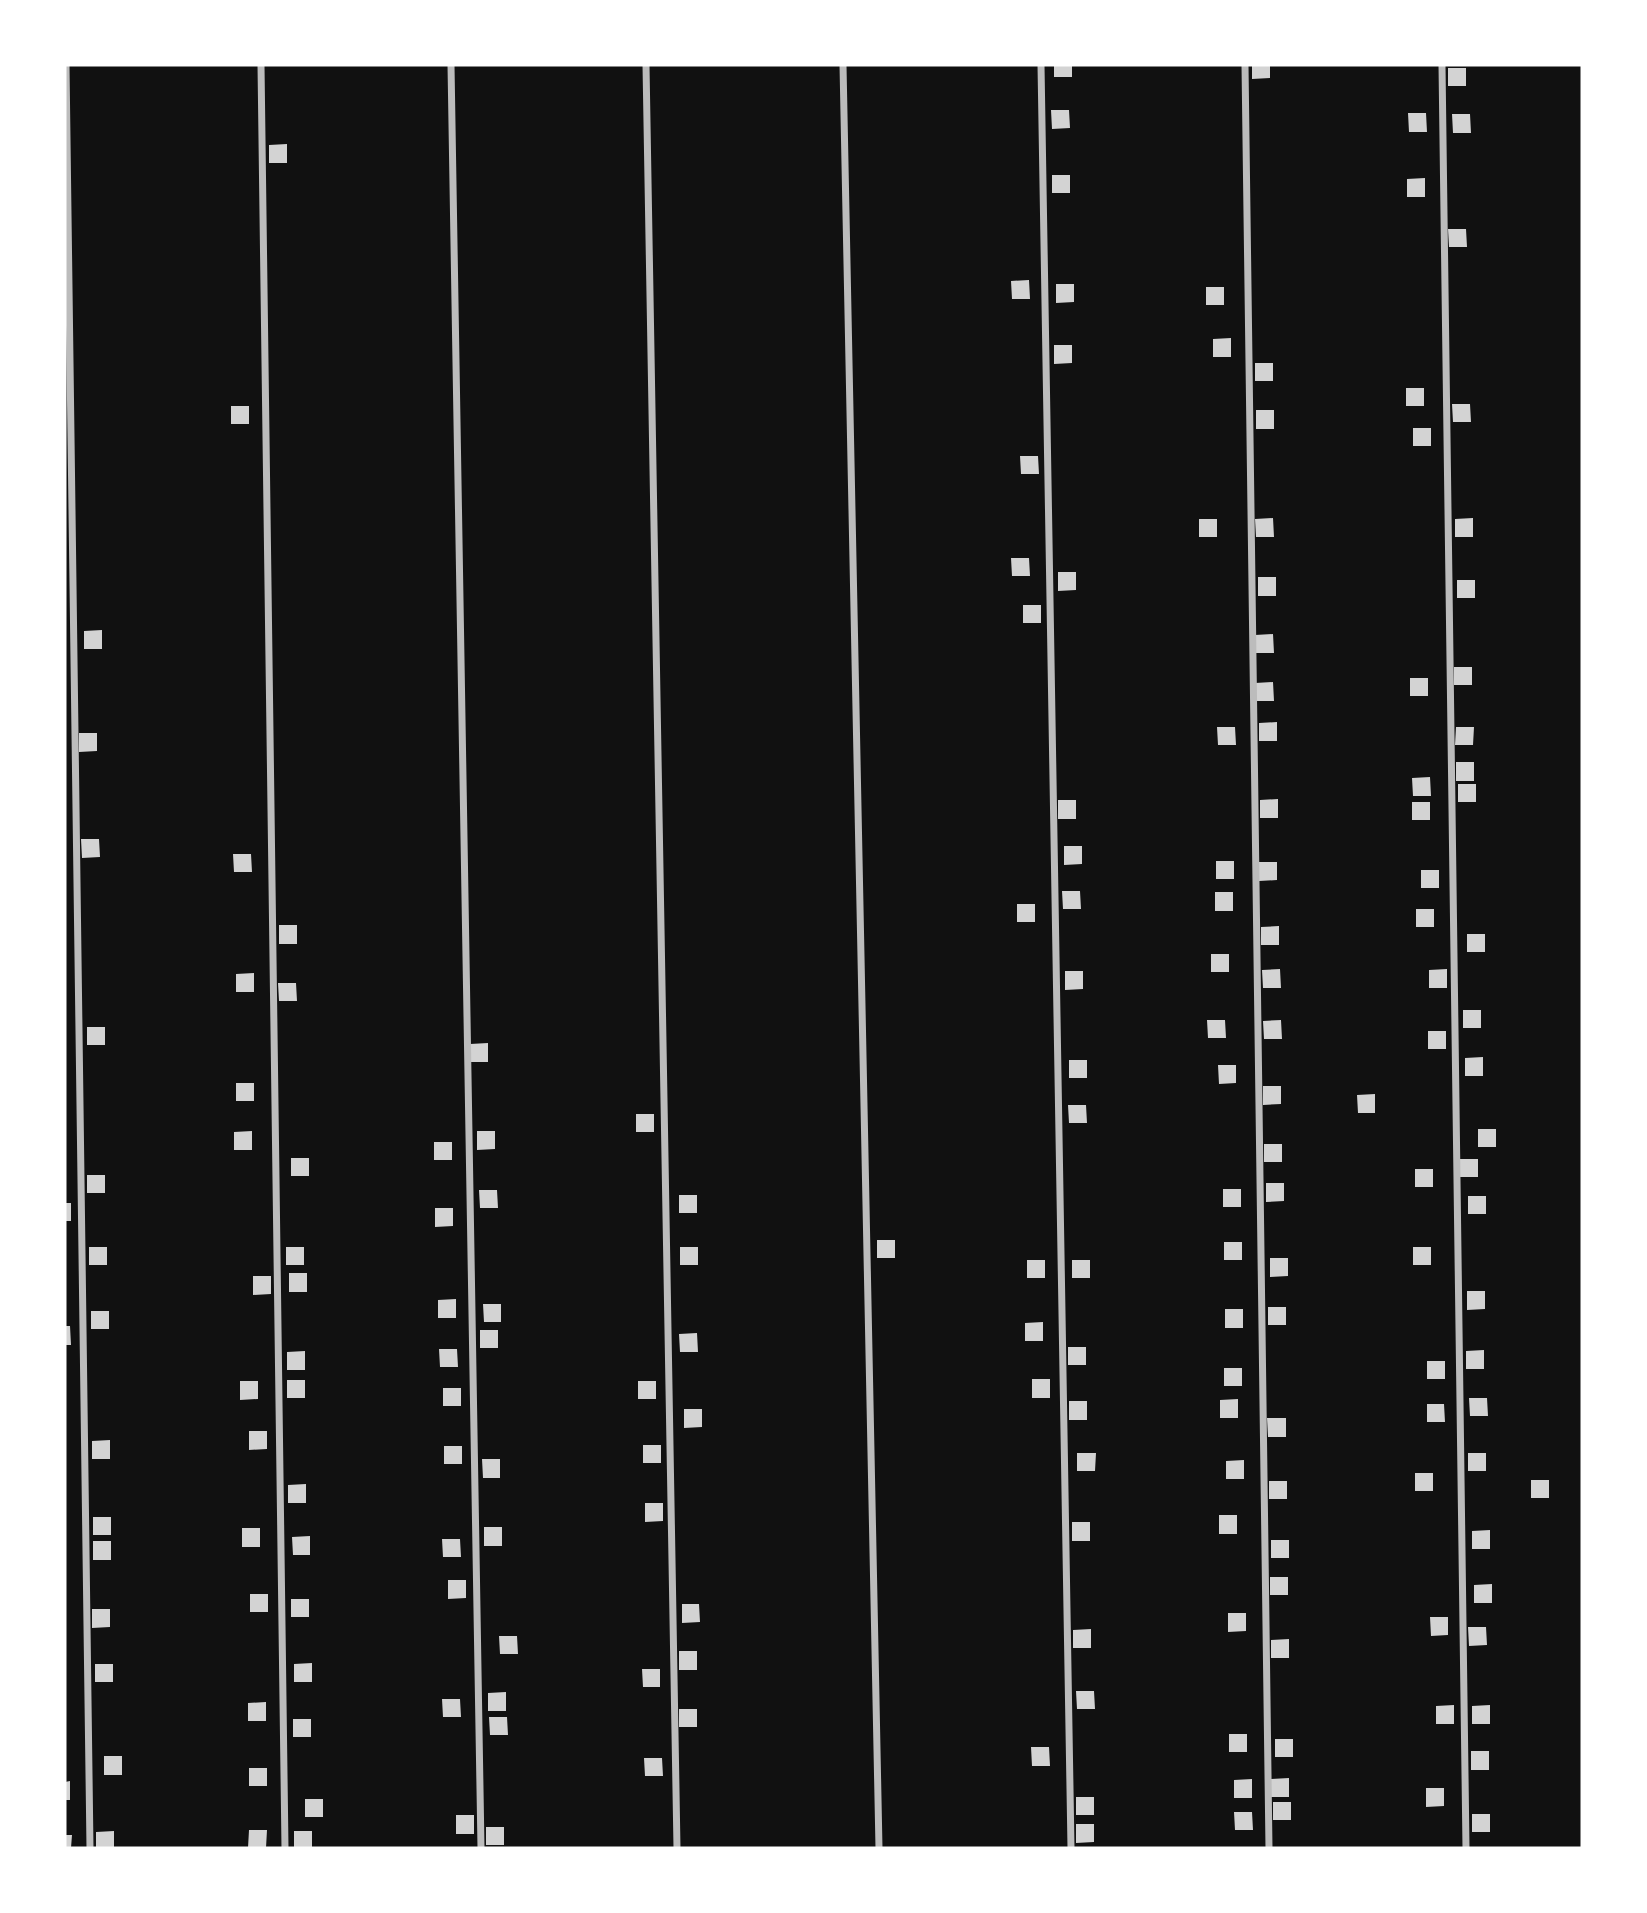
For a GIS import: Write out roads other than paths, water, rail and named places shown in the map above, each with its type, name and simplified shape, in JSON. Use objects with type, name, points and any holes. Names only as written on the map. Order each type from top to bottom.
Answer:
[{"type":"street","points":[[66,65],[90,1848]]},
{"type":"street","points":[[261,65],[285,1848]]},
{"type":"street","points":[[451,65],[481,1848]]},
{"type":"street","points":[[646,65],[677,1848]]},
{"type":"street","points":[[843,65],[879,1848]]},
{"type":"street","points":[[1041,65],[1071,1848]]},
{"type":"street","points":[[1245,65],[1269,1848]]},
{"type":"street","points":[[1442,65],[1466,1848]]}]
